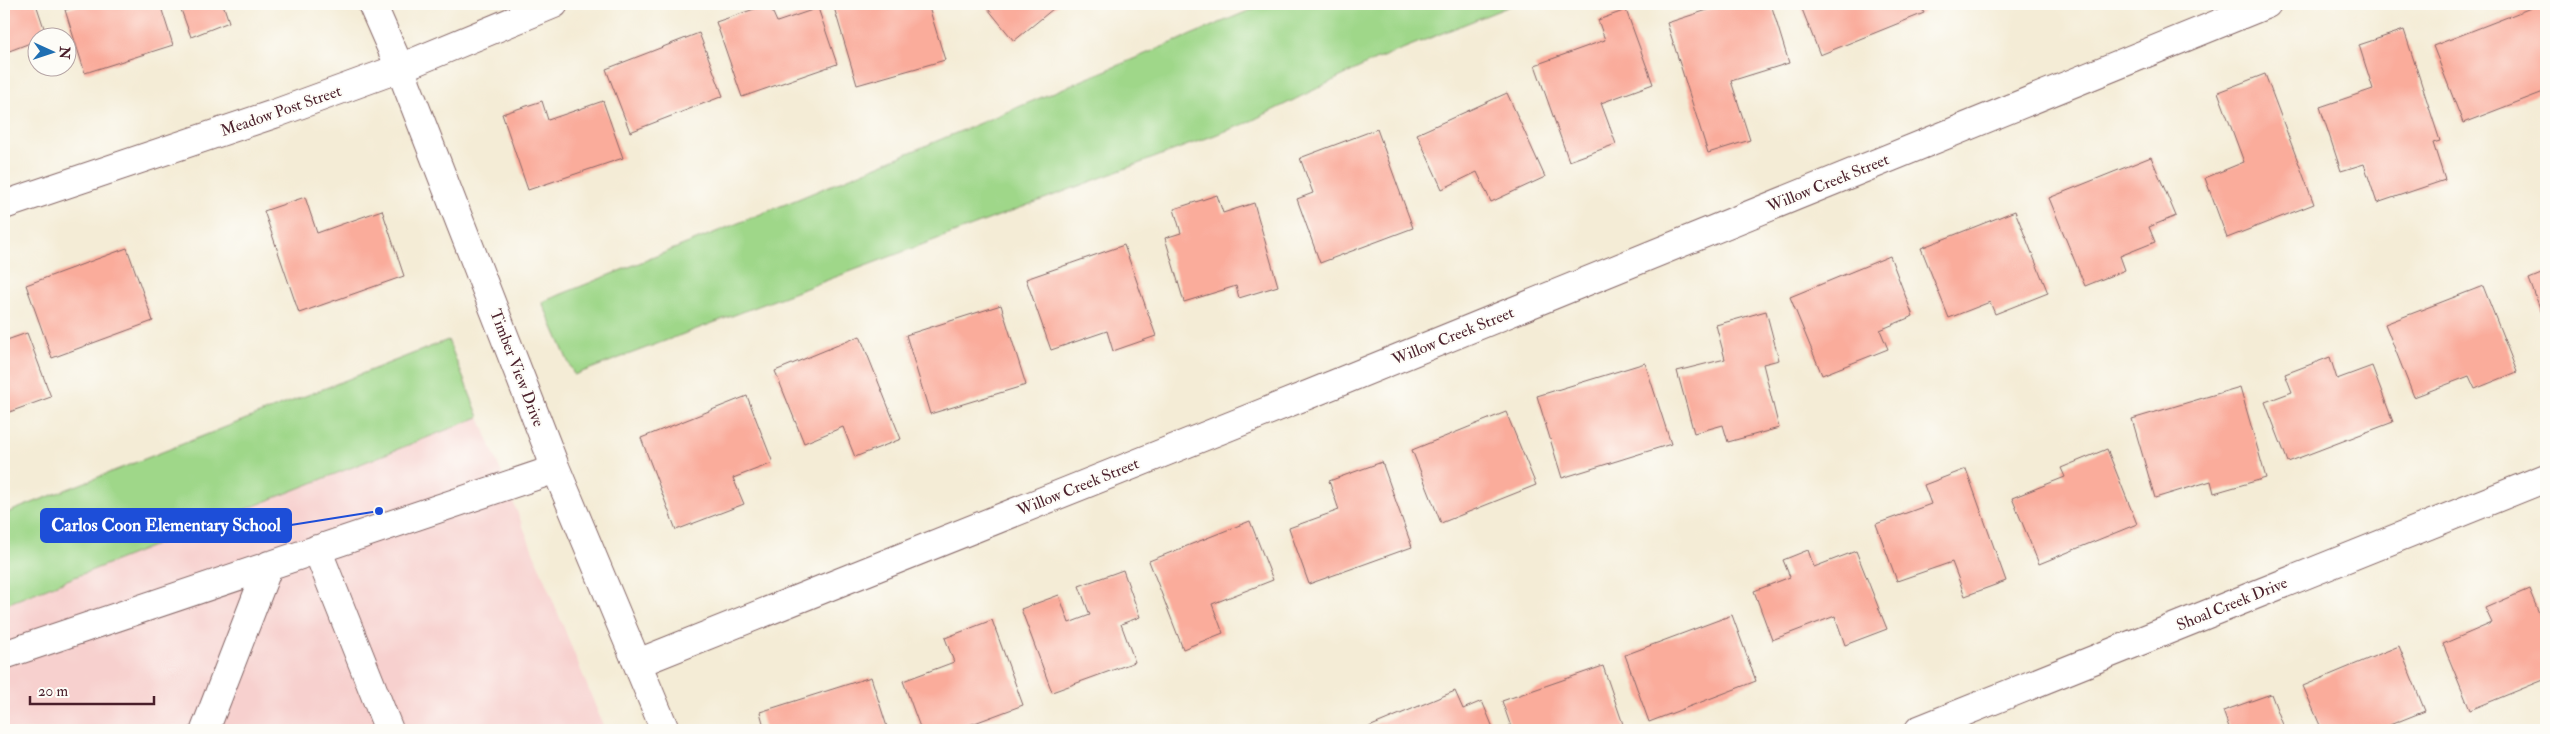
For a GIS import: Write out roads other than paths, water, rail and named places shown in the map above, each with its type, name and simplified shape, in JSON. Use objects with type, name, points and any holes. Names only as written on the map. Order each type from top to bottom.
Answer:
[{"type":"street","name":"Timber View Drive","points":[[372,4],[400,68],[556,469],[665,730]]},
{"type":"street","name":"Meadow Post Street","points":[[4,205],[274,114],[400,68],[554,4]]},
{"type":"street","name":"Willow Creek Street","points":[[638,662],[1310,394],[2266,4]]},
{"type":"street","points":[[4,655],[556,469]]},
{"type":"street","name":"Shoal Creek Drive","points":[[1918,730],[2546,478]]},
{"type":"street","points":[[318,549],[389,730]]},
{"type":"street","points":[[205,730],[269,565]]},
{"type":"place","name":"Carlos Coon Elementary School","points":[[379,511]]}]
